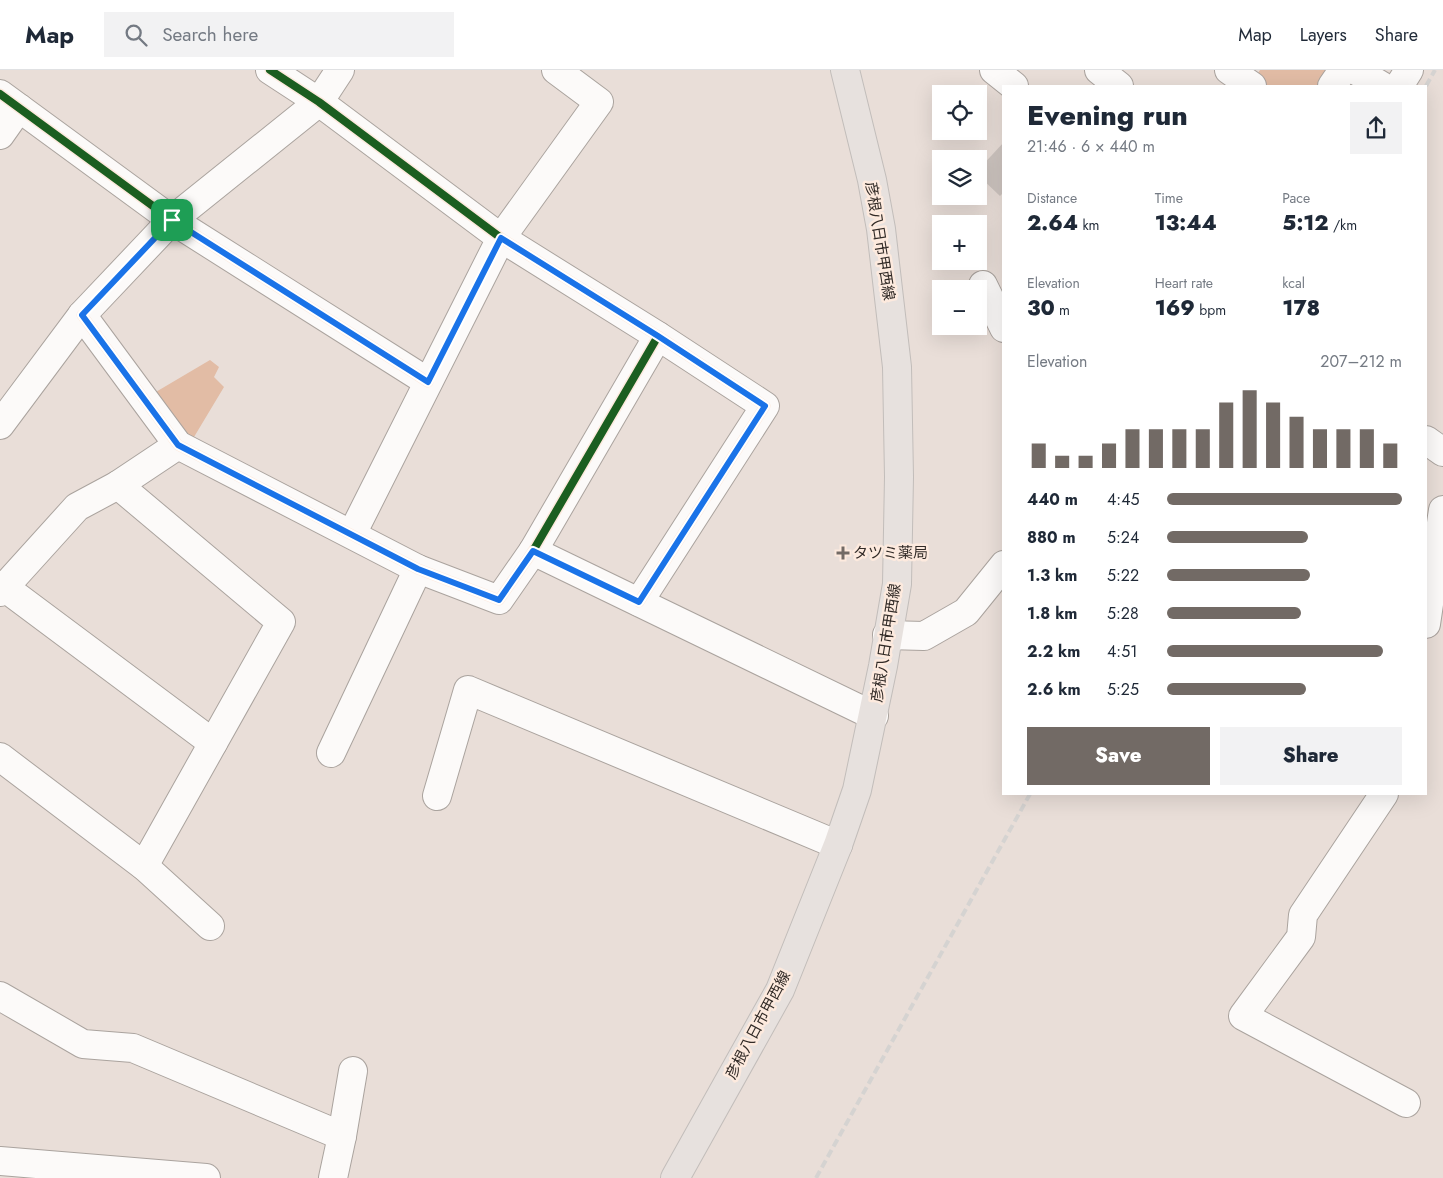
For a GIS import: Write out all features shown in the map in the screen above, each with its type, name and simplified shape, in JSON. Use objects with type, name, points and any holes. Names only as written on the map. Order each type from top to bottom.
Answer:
[{"type":"main road","name":"彦根八日市甲西線","points":[[674,1178],[780,990],[838,845],[857,790],[874,716],[896,584],[899,543],[897,367],[881,229],[872,180],[845,70]]},
{"type":"street","points":[[270,70],[319,102],[501,238],[658,336],[765,406],[639,602]]},
{"type":"street","points":[[0,425],[82,315],[172,220],[319,102],[340,70]]},
{"type":"street","points":[[352,534],[501,238],[599,102],[556,70]]},
{"type":"street","points":[[994,70],[1013,85]]},
{"type":"street","points":[[1099,70],[1118,85]]},
{"type":"street","points":[[1230,70],[1251,85]]},
{"type":"street","points":[[1333,85],[1343,70]]},
{"type":"street","points":[[1355,70],[1380,85]]},
{"type":"street","points":[[1400,85],[1409,70]]},
{"type":"street","points":[[0,136],[9,101],[172,220],[428,382]]},
{"type":"street","points":[[987,295],[1002,324]]},
{"type":"street","points":[[82,315],[178,445],[418,569],[499,600],[533,551],[658,336]]},
{"type":"street","points":[[1427,441],[1443,452]]},
{"type":"street","points":[[178,445],[118,485],[77,507],[2,589],[213,742]]},
{"type":"street","points":[[118,485],[281,622],[144,866]]},
{"type":"street","points":[[1427,617],[1443,510]]},
{"type":"street","points":[[533,551],[874,716]]},
{"type":"street","points":[[887,635],[924,636],[966,612],[1002,567]]},
{"type":"street","points":[[331,753],[418,569]]},
{"type":"street","points":[[437,796],[468,690],[838,845]]},
{"type":"street","points":[[0,757],[144,866],[210,926]]},
{"type":"street","points":[[1383,795],[1303,915],[1301,937],[1243,1016],[1406,1103]]},
{"type":"street","points":[[0,996],[82,1044],[133,1048],[342,1136]]},
{"type":"street","points":[[333,1178],[353,1071]]},
{"type":"street","points":[[0,1161],[206,1178]]},
{"type":"shaded area","points":[[1260,70],[1330,70],[1320,85],[1267,85],[1256,76]]},
{"type":"shaded area","points":[[210,360],[219,367],[214,377],[224,387],[191,442],[149,396]]},
{"type":"building","points":[[1002,144],[1002,194],[1000,196],[987,184],[987,160]]},
{"type":"railway","points":[[1427,85],[1435,70]]},
{"type":"railway","points":[[816,1178],[1029,795]]},
{"type":"cycle path","points":[[270,70],[319,102],[501,238],[658,336],[765,406],[639,602]]},
{"type":"cycle path","points":[[0,94],[172,220],[428,382]]},
{"type":"cycle path","points":[[82,315],[178,445],[418,569],[499,600],[533,551],[658,336]]},
{"type":"place","name":"タツミ薬局","points":[[843,553]]},
{"type":"route","points":[[172,220],[428,382],[501,238],[658,336],[765,406],[639,602],[533,551],[499,600],[418,569],[178,445],[82,315],[172,220]]}]
